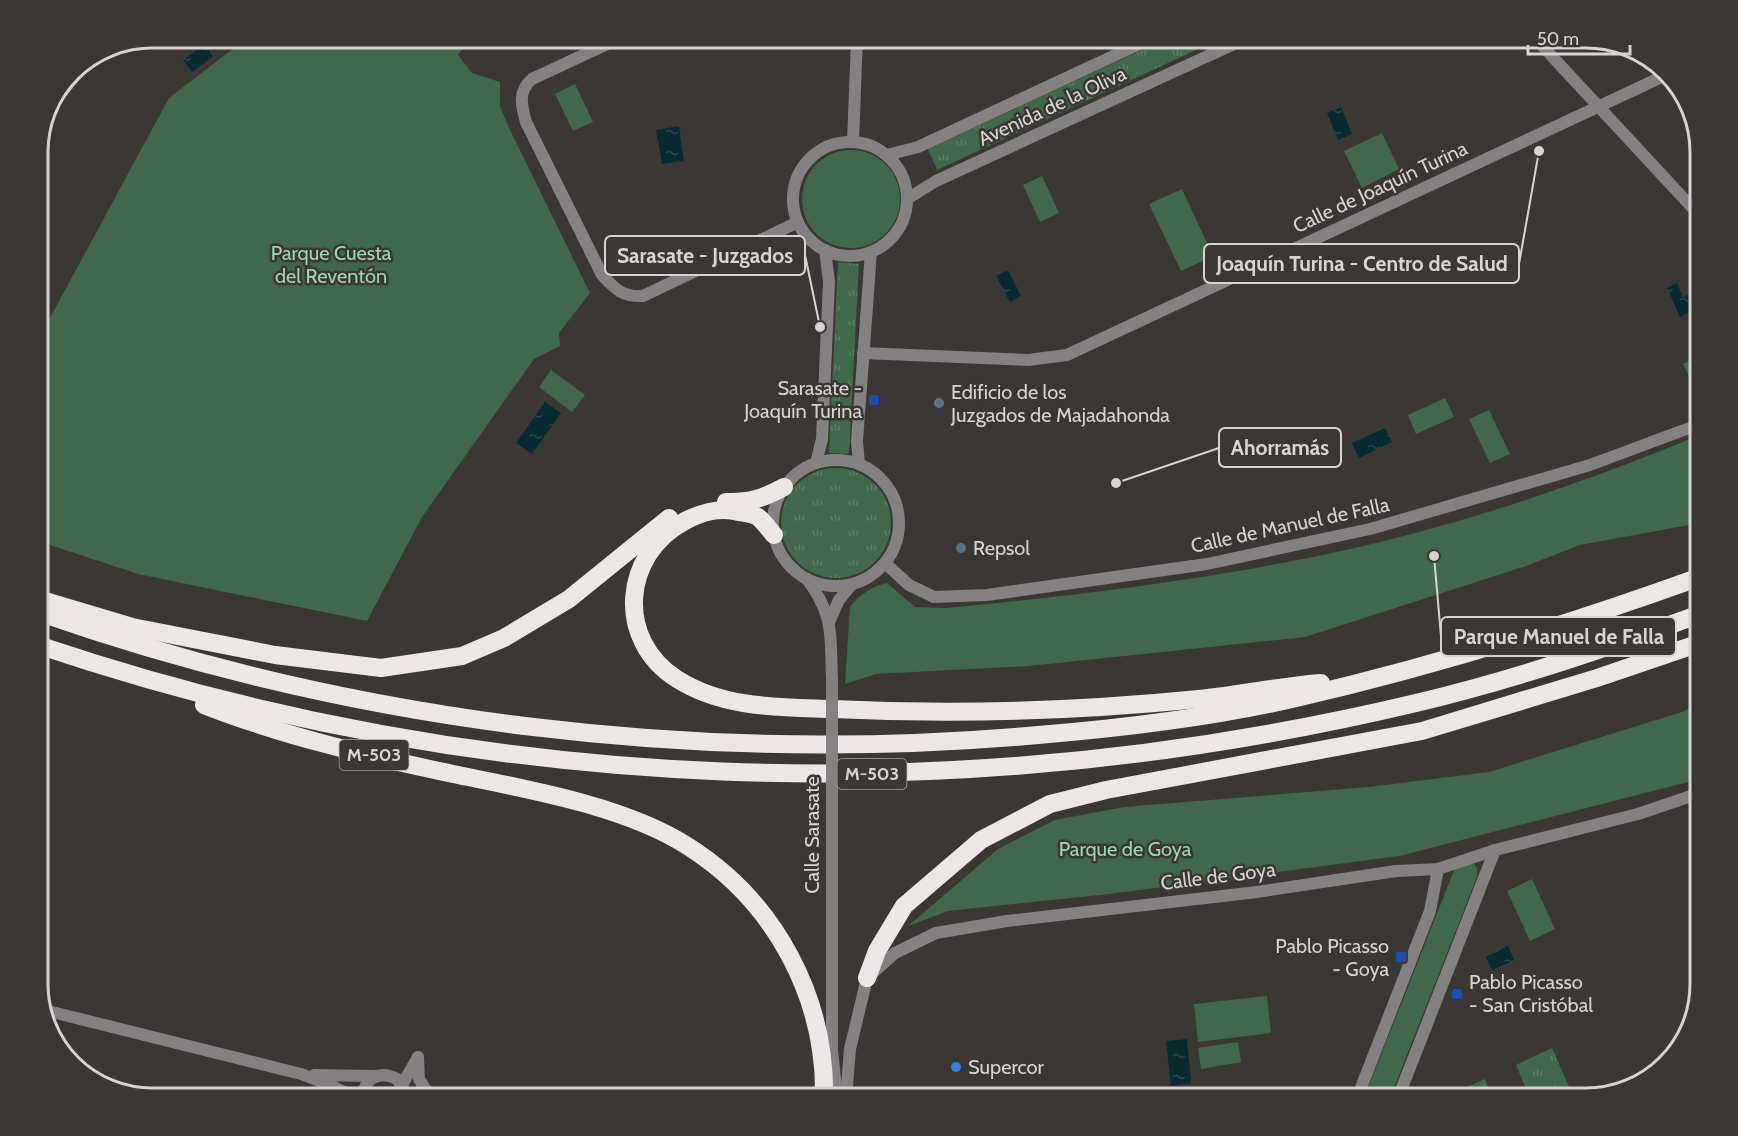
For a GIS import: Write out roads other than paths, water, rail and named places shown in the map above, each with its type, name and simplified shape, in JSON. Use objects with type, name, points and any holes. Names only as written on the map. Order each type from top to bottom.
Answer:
[{"type":"highway","points":[[48,602],[132,627],[275,655],[381,668],[462,656],[504,638],[569,599],[662,521],[703,504],[722,501],[745,503],[763,498],[784,487]]},
{"type":"highway","points":[[774,535],[756,515],[723,509],[706,512],[666,531],[649,553],[637,576],[632,601],[638,631],[651,657],[676,679],[715,699],[765,706],[864,711],[1051,710],[1200,699],[1286,685],[1365,680]]},
{"type":"highway","name":"M-503","points":[[48,615],[125,642],[274,682],[471,719],[548,729],[689,741],[860,745],[971,741],[1088,731],[1256,706],[1365,680],[1518,639],[1690,581]]},
{"type":"highway","name":"M-503","points":[[48,648],[130,675],[271,712],[397,737],[543,759],[682,771],[864,774],[971,771],[1090,760],[1173,750],[1303,728],[1419,702],[1526,673],[1690,618]]},
{"type":"highway","points":[[867,978],[877,951],[904,906],[981,840],[1050,804],[1106,790],[1422,731],[1598,678],[1690,647]]},
{"type":"highway","name":"M-503","points":[[130,675],[237,718],[406,764],[534,791],[624,815],[689,846],[743,891],[774,928],[798,968],[818,1026],[825,1067],[825,1088]]},
{"type":"highway","points":[[1303,728],[1367,729],[1423,720],[1598,678]]},
{"type":"street","points":[[599,48],[532,79],[525,85],[521,95],[526,122],[602,275],[618,292],[629,297],[643,296],[798,222]]},
{"type":"street","points":[[853,142],[857,48]]},
{"type":"street","name":"Avenida de la Oliva","points":[[887,155],[918,147],[1131,48]]},
{"type":"street","name":"Avenida de la Oliva","points":[[907,199],[936,181],[1225,48]]},
{"type":"street","points":[[1544,48],[1690,204]]},
{"type":"street","name":"Calle de Joaquín Turina","points":[[863,353],[1028,360],[1067,355],[1659,78]]},
{"type":"street","points":[[853,142],[872,146],[887,155],[898,168],[905,183],[907,199],[904,216],[897,231],[871,252],[855,256],[840,255],[825,250],[809,239],[798,222],[793,203],[795,184],[803,167],[817,153],[834,144],[853,142]]},
{"type":"street","points":[[816,463],[822,439],[829,282],[825,250]]},
{"type":"street","points":[[859,464],[857,441],[871,252]]},
{"type":"street","name":"Calle de Manuel de Falla","points":[[885,563],[909,585],[934,597],[987,595],[1207,564],[1382,526],[1590,465],[1690,428]]},
{"type":"street","points":[[838,460],[859,464],[877,474],[890,490],[898,508],[900,529],[895,547],[885,563],[864,580],[851,585],[828,586],[807,579],[785,561],[774,535],[774,510],[784,487],[798,472],[816,463],[838,460]]},
{"type":"street","name":"Calle Sarasate","points":[[807,579],[821,598],[830,620],[832,1050],[836,1088]]},
{"type":"street","points":[[830,620],[839,600],[851,585]]},
{"type":"street","name":"Calle de Goya","points":[[867,978],[895,953],[936,933],[1007,921],[1257,892],[1396,871],[1438,869],[1495,850],[1638,814],[1690,797]]},
{"type":"street","points":[[1402,1088],[1495,850]]},
{"type":"street","points":[[1361,1088],[1430,911],[1438,869]]},
{"type":"street","points":[[847,1088],[850,1049],[867,978]]},
{"type":"street","points":[[52,1012],[301,1074],[336,1088]]},
{"type":"street","name":"Calle Sarasate","points":[[826,1088],[832,1050]]},
{"type":"street","points":[[404,1088],[418,1057],[419,1079],[425,1088]]},
{"type":"street","points":[[301,1074],[389,1075],[400,1088]]},
{"type":"street","points":[[365,1088],[374,1076]]},
{"type":"water","points":[[200,48],[207,48],[213,57],[192,72],[183,60]]},
{"type":"water","points":[[1341,107],[1352,134],[1338,140],[1327,113]]},
{"type":"water","points":[[679,126],[684,161],[662,164],[656,130]]},
{"type":"water","points":[[1008,270],[1021,296],[1010,302],[996,276]]},
{"type":"water","points":[[1677,283],[1683,297],[1690,294],[1690,312],[1680,317],[1667,288]]},
{"type":"water","points":[[545,402],[561,413],[532,454],[516,443]]},
{"type":"water","points":[[1385,428],[1392,442],[1359,458],[1352,443]]},
{"type":"water","points":[[1508,946],[1514,960],[1492,970],[1486,957]]},
{"type":"water","points":[[1187,1039],[1191,1083],[1171,1086],[1166,1041]]},
{"type":"place","name":"Joaquín Turina - Centro de Salud","points":[[1539,151]]},
{"type":"place","name":"Sarasate - Juzgados","points":[[820,327]]},
{"type":"place","name":"Sarasate - Joaquín Turina","points":[[874,400]]},
{"type":"place","name":"Edificio de los Juzgados de Majadahonda","points":[[939,403]]},
{"type":"place","name":"Ahorramás","points":[[1116,483]]},
{"type":"place","name":"Repsol","points":[[961,548]]},
{"type":"place","name":"Parque Manuel de Falla","points":[[1434,556]]},
{"type":"place","name":"Pablo Picasso - Goya","points":[[1401,957]]},
{"type":"place","name":"Pablo Picasso - San Cristóbal","points":[[1457,994]]},
{"type":"place","name":"Supercor","points":[[956,1067]]},
{"type":"park label","name":"Parque Cuesta del Reventón","points":[[331,264]]},
{"type":"park label","name":"Parque de Goya","points":[[1125,849]]}]
